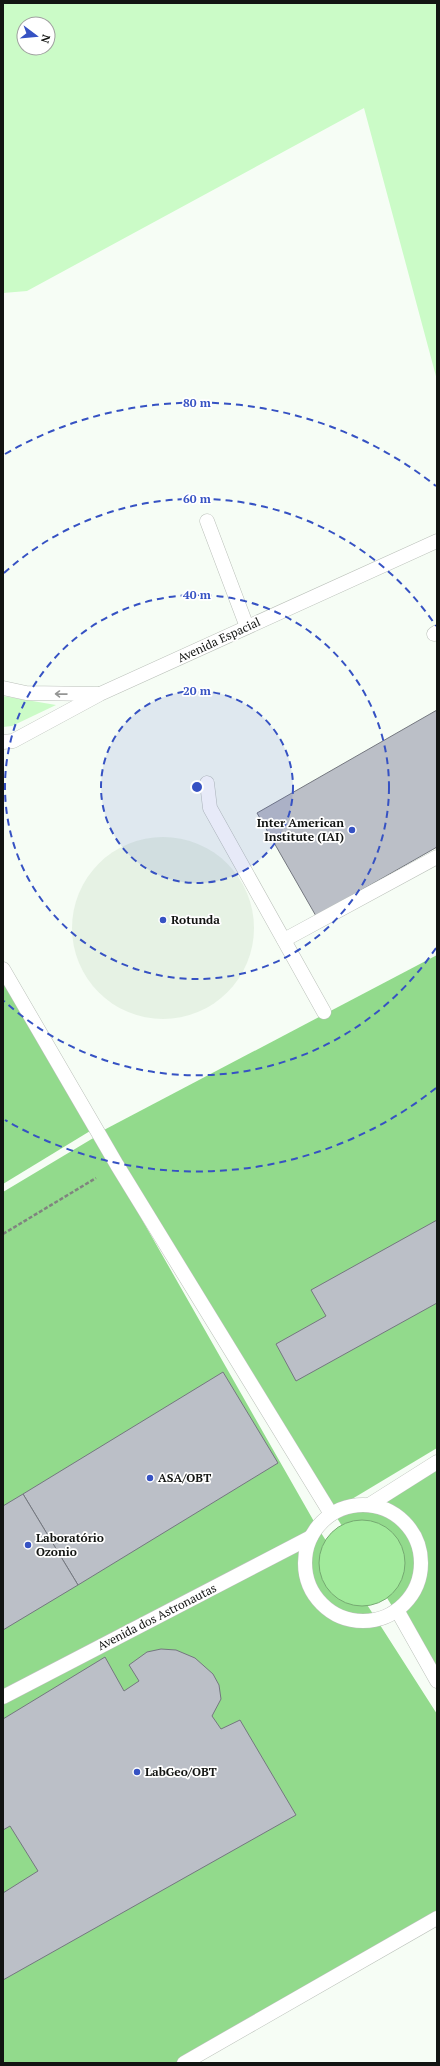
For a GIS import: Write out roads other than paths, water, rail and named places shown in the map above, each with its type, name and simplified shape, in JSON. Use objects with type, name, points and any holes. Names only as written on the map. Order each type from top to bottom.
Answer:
[{"type":"lane","points":[[207,521],[247,627]]},
{"type":"lane","name":"Avenida Espacial","points":[[3,742],[13,741],[100,694],[437,541]]},
{"type":"lane","points":[[3,688],[26,693],[100,694]]},
{"type":"lane","points":[[207,783],[210,808],[324,1012]]},
{"type":"lane","points":[[284,940],[437,857]]},
{"type":"lane","points":[[3,969],[117,1165],[331,1514]]},
{"type":"lane","points":[[369,1505],[437,1462]]},
{"type":"lane","points":[[369,1505],[388,1510],[404,1522],[416,1538],[420,1557],[419,1578],[411,1596],[397,1610],[380,1618],[361,1621],[342,1617],[325,1607],[313,1592],[306,1575],[305,1556],[311,1537],[319,1524],[331,1514],[349,1506],[369,1505]]},
{"type":"lane","name":"Avenida dos Astronautas","points":[[3,1697],[311,1537]]},
{"type":"lane","points":[[397,1610],[437,1681]]},
{"type":"lane","points":[[184,2063],[437,1918]]},
{"type":"place","name":"Inter American Institute (IAI)","points":[[352,830]]},
{"type":"place","name":"Rotunda","points":[[163,920]]},
{"type":"place","name":"ASA/OBT","points":[[150,1478]]},
{"type":"place","name":"Laboratório Ozonio","points":[[28,1545]]},
{"type":"place","name":"LabGeo/OBT","points":[[137,1772]]}]
